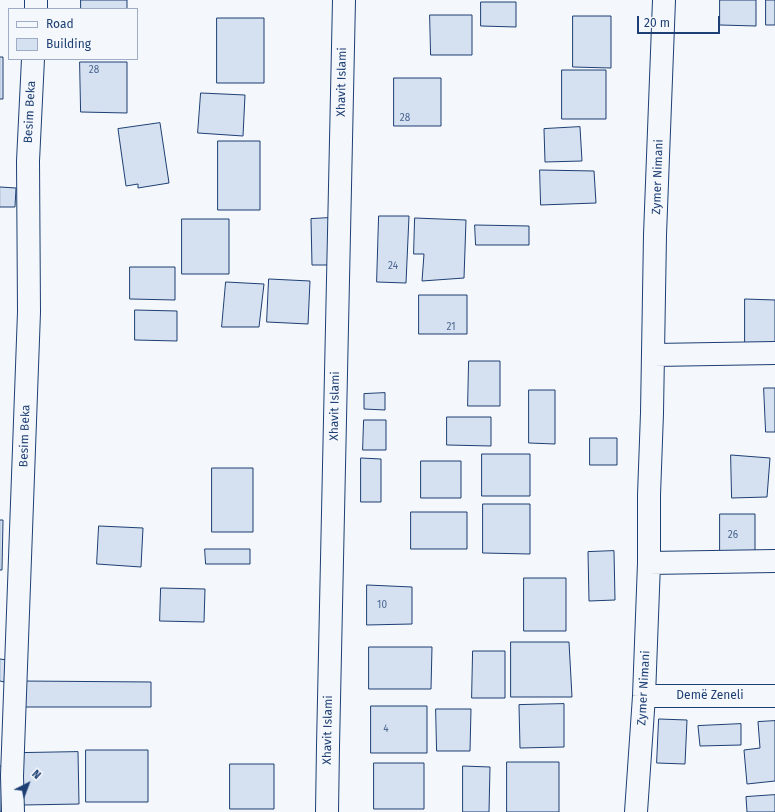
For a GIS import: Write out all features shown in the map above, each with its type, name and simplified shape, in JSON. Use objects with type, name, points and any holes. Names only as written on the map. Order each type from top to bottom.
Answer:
[{"type":"street","name":"Xhavit Islami","points":[[327,812],[344,0]]},
{"type":"street","name":"Zymer Nimani","points":[[636,812],[644,696],[649,563],[649,495],[654,355],[655,235],[664,0]]},
{"type":"street","name":"Besim Beka","points":[[13,812],[12,776],[29,328],[28,160],[33,60]]},
{"type":"street","points":[[654,355],[775,353]]},
{"type":"street","points":[[649,563],[775,561]]},
{"type":"street","name":"Demë Zeneli","points":[[644,696],[775,696]]},
{"type":"building","points":[[81,0],[127,0],[127,8],[81,8]]},
{"type":"building","points":[[720,0],[756,0],[756,26],[720,25]]},
{"type":"building","points":[[766,0],[775,0],[775,25],[766,25]]},
{"type":"building","points":[[481,2],[516,2],[516,27],[481,26]]},
{"type":"building","points":[[430,15],[472,15],[472,55],[431,55]]},
{"type":"building","points":[[573,16],[611,16],[611,68],[573,67]]},
{"type":"building","points":[[217,18],[264,18],[264,83],[217,83]]},
{"type":"building","points":[[0,57],[3,57],[3,99],[0,99]]},
{"type":"building","points":[[80,62],[127,62],[127,113],[81,112]]},
{"type":"building","points":[[562,70],[606,70],[606,119],[562,119]]},
{"type":"building","points":[[394,78],[441,78],[441,126],[394,126]]},
{"type":"building","points":[[201,93],[245,95],[243,136],[198,133]]},
{"type":"building","points":[[160,123],[169,183],[138,188],[138,184],[126,186],[118,129]]},
{"type":"building","points":[[580,127],[582,161],[545,162],[544,129]]},
{"type":"building","points":[[218,141],[260,141],[260,210],[218,210]]},
{"type":"building","points":[[540,170],[594,171],[596,203],[541,205]]},
{"type":"building","points":[[0,187],[16,188],[15,207],[0,207]]},
{"type":"building","points":[[379,216],[409,216],[406,283],[377,282]]},
{"type":"building","points":[[329,218],[329,265],[312,265],[311,219]]},
{"type":"building","points":[[415,218],[466,220],[464,278],[422,281],[424,254],[414,254]]},
{"type":"building","points":[[182,219],[229,219],[229,274],[182,274]]},
{"type":"building","points":[[475,225],[529,226],[529,245],[476,245]]},
{"type":"building","points":[[130,267],[175,267],[175,300],[130,299]]},
{"type":"building","points":[[269,279],[310,281],[308,324],[267,322]]},
{"type":"building","points":[[226,282],[264,284],[259,327],[222,327]]},
{"type":"building","points":[[419,295],[467,295],[467,334],[419,334]]},
{"type":"building","points":[[745,299],[775,300],[775,344],[745,344]]},
{"type":"building","points":[[135,310],[177,311],[177,341],[135,340]]},
{"type":"building","points":[[469,361],[500,361],[500,406],[468,406]]},
{"type":"building","points":[[764,388],[775,388],[775,432],[766,432]]},
{"type":"building","points":[[529,390],[555,390],[555,444],[529,443]]},
{"type":"building","points":[[385,393],[385,410],[364,409],[364,394]]},
{"type":"building","points":[[447,417],[491,417],[491,446],[447,445]]},
{"type":"building","points":[[364,420],[386,420],[386,450],[363,450]]},
{"type":"building","points":[[590,438],[617,438],[617,465],[590,465]]},
{"type":"building","points":[[482,454],[530,454],[530,496],[482,496]]},
{"type":"building","points":[[731,455],[770,458],[767,497],[732,498]]},
{"type":"building","points":[[361,458],[381,459],[381,502],[361,502]]},
{"type":"building","points":[[421,461],[461,461],[461,498],[421,498]]},
{"type":"building","points":[[212,468],[253,468],[253,532],[212,532]]},
{"type":"building","points":[[483,504],[530,504],[530,554],[483,553]]},
{"type":"building","points":[[411,512],[467,512],[467,549],[411,549]]},
{"type":"building","points":[[720,514],[755,514],[755,553],[720,552]]},
{"type":"building","points":[[0,520],[3,520],[2,570],[0,570]]},
{"type":"building","points":[[99,526],[143,528],[141,567],[97,564]]},
{"type":"building","points":[[205,549],[250,549],[250,564],[206,564]]},
{"type":"building","points":[[614,551],[615,600],[589,601],[588,552]]},
{"type":"building","points":[[524,578],[566,578],[566,631],[524,631]]},
{"type":"building","points":[[367,585],[412,587],[412,624],[367,625]]},
{"type":"building","points":[[161,588],[205,589],[204,622],[160,621]]},
{"type":"building","points":[[511,642],[569,642],[572,697],[511,697]]},
{"type":"building","points":[[369,647],[432,647],[431,689],[369,689]]},
{"type":"building","points":[[473,651],[505,651],[505,698],[472,698]]},
{"type":"building","points":[[0,659],[7,660],[4,682],[0,681]]},
{"type":"building","points":[[21,681],[151,682],[151,707],[21,707]]},
{"type":"building","points":[[564,704],[564,747],[520,748],[519,705]]},
{"type":"building","points":[[371,706],[427,706],[427,753],[371,753]]},
{"type":"building","points":[[436,709],[471,709],[470,751],[437,751]]},
{"type":"building","points":[[659,719],[687,720],[685,764],[657,763]]},
{"type":"building","points":[[775,721],[775,781],[747,784],[744,750],[760,748],[758,722]]},
{"type":"building","points":[[741,724],[741,745],[700,746],[698,726]]},
{"type":"building","points":[[86,750],[148,750],[148,802],[86,802]]},
{"type":"building","points":[[78,752],[79,804],[23,805],[22,753]]},
{"type":"building","points":[[507,762],[559,762],[559,812],[507,812]]},
{"type":"building","points":[[374,763],[424,763],[424,809],[374,809]]},
{"type":"building","points":[[230,764],[274,764],[274,809],[230,809]]},
{"type":"building","points":[[0,766],[2,766],[1,812],[0,812]]},
{"type":"building","points":[[463,766],[490,767],[489,812],[463,812]]},
{"type":"building","points":[[775,795],[775,812],[747,812],[746,797]]}]
